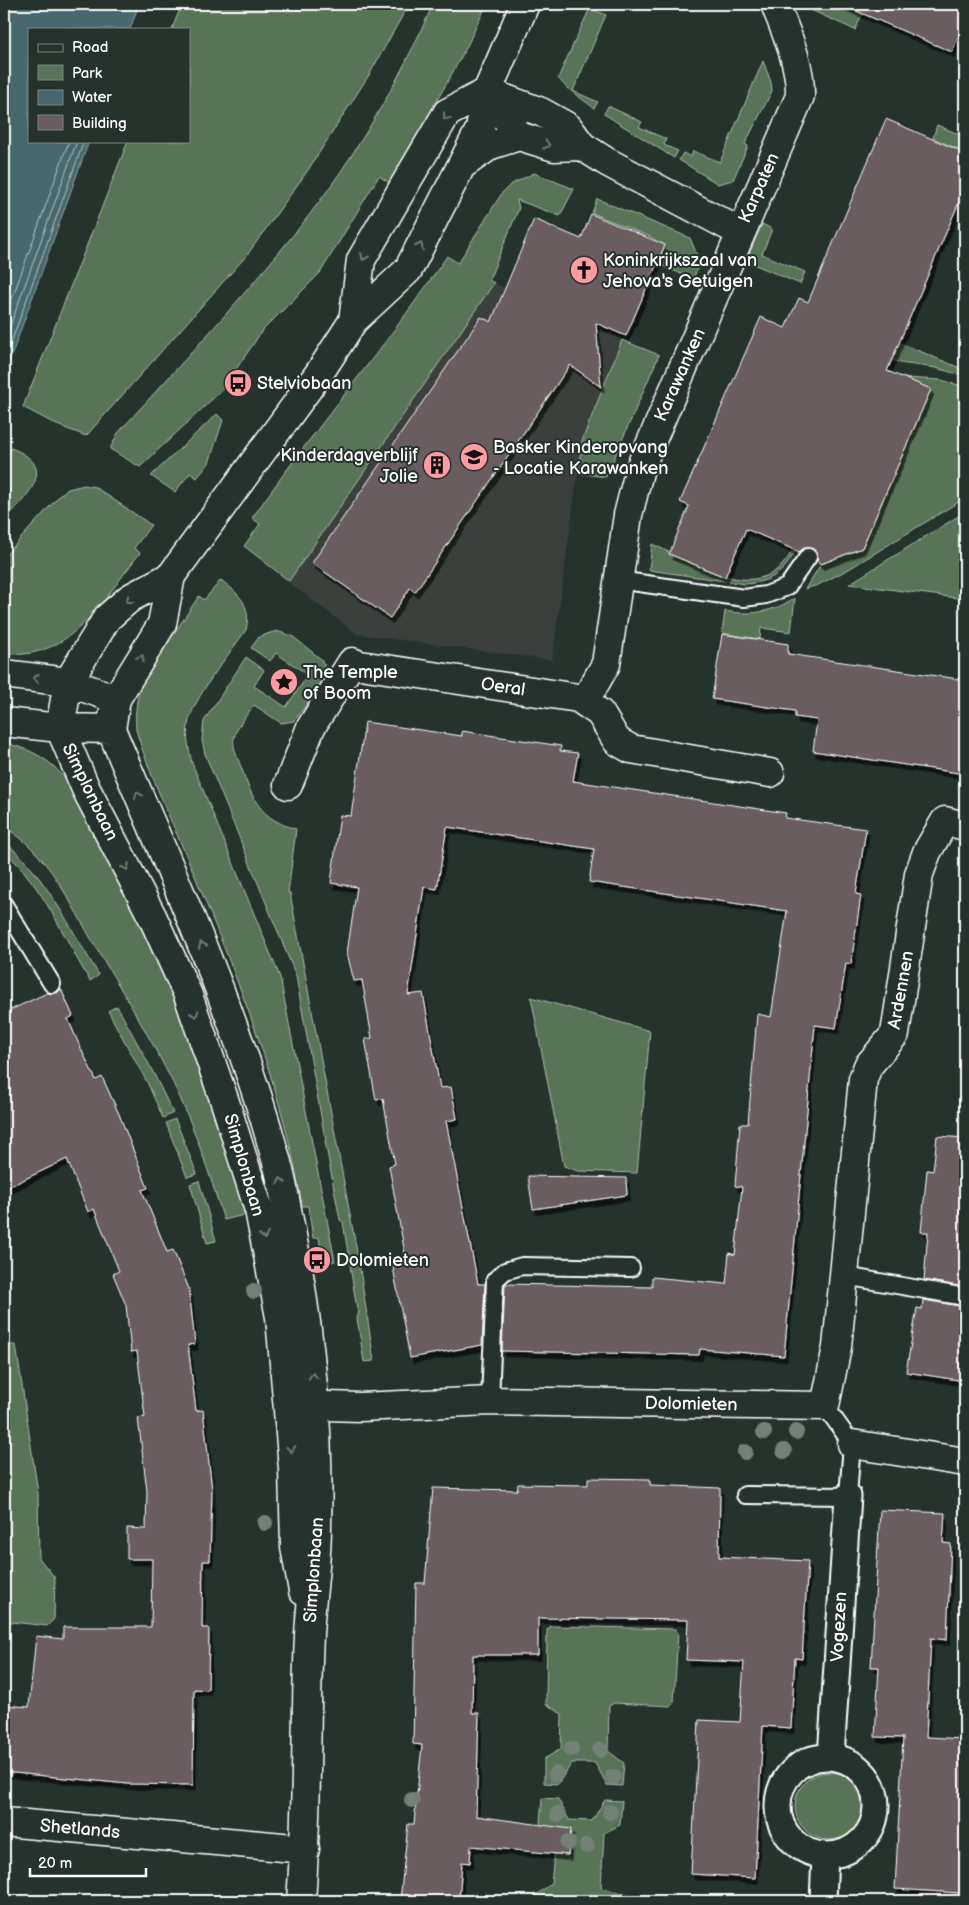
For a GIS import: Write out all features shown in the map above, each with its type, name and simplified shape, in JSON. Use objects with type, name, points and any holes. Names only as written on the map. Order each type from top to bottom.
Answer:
[{"type":"street","points":[[4,722],[60,728],[110,730],[116,700],[162,624],[171,576],[320,372],[353,320],[408,270],[480,129],[487,92],[525,4]]},
{"type":"street","name":"Karpaten","points":[[487,92],[541,112],[568,128],[582,146],[607,162],[740,232],[800,96],[800,82],[796,64],[775,4]]},
{"type":"street","points":[[487,92],[519,136],[554,147],[582,146]]},
{"type":"street","points":[[353,320],[362,260],[407,181],[447,113],[487,92]]},
{"type":"street","points":[[464,163],[491,146],[519,136]]},
{"type":"street","name":"Karawanken","points":[[585,701],[606,664],[628,515],[640,468],[716,293],[740,232]]},
{"type":"street","points":[[60,728],[68,682],[107,618],[130,598],[171,576]]},
{"type":"street","name":"Oeral","points":[[288,785],[311,727],[352,662],[360,666],[578,698],[585,701]]},
{"type":"street","points":[[4,674],[68,682],[116,700]]},
{"type":"street","points":[[585,701],[600,713],[617,741],[631,749],[770,773]]},
{"type":"street","name":"Simplonbaan","points":[[60,728],[86,789],[153,918],[188,995],[225,1102],[259,1210],[280,1317],[293,1469],[295,1548],[309,1634]]},
{"type":"street","name":"Simplonbaan","points":[[110,730],[212,969],[244,1054],[277,1161],[301,1281],[311,1350],[315,1406],[317,1529],[309,1634],[305,1848],[301,1901]]},
{"type":"street","name":"Ardennen","points":[[825,1406],[837,1347],[863,1079],[868,1066],[894,1034],[899,1018],[919,874],[926,852],[955,823]]},
{"type":"street","name":"Dolomieten","points":[[287,1405],[384,1406],[490,1401],[825,1406]]},
{"type":"street","points":[[852,1444],[965,1462]]},
{"type":"street","name":"Vogezen","points":[[831,1757],[848,1496]]},
{"type":"street","points":[[831,1757],[846,1760],[859,1768],[869,1779],[875,1792],[876,1810],[874,1823],[866,1836],[855,1847],[841,1853],[826,1855],[810,1852],[796,1844],[785,1831],[779,1817],[778,1800],[782,1786],[790,1773],[802,1763],[816,1758],[831,1757]]},
{"type":"street","name":"Shetlands","points":[[4,1822],[305,1848]]},
{"type":"street","points":[[823,1901],[826,1855]]},
{"type":"lane","points":[[618,580],[744,598],[766,595],[787,586],[808,556]]},
{"type":"lane","points":[[4,905],[52,984]]},
{"type":"lane","points":[[490,1401],[495,1280],[505,1271],[522,1266],[631,1268]]},
{"type":"lane","points":[[845,1276],[965,1297]]},
{"type":"lane","points":[[744,1494],[848,1496],[852,1444],[825,1406]]},
{"type":"shaded area","name":"Basker Kinderopvang - Locatie Karawanken","points":[[489,281],[622,340],[582,441],[552,660],[357,634],[284,579]]},
{"type":"green space","points":[[182,4],[409,4],[369,75],[308,170],[247,255],[86,436],[57,425],[23,407],[128,142],[190,142],[190,28],[172,28]]},
{"type":"green space","points":[[433,4],[487,4],[466,48],[391,184],[379,176],[320,273],[262,331],[222,390],[140,467],[110,449],[118,433],[233,306],[299,228],[338,176],[390,91]]},
{"type":"green space","points":[[814,4],[867,4],[855,30],[811,10]]},
{"type":"green space","points":[[590,8],[606,15],[573,91],[598,102],[594,108],[567,88],[558,78]]},
{"type":"green space","points":[[763,61],[771,82],[772,91],[745,144],[748,146],[733,180],[718,184],[679,160],[683,153],[691,157],[693,151],[720,162]]},
{"type":"green space","points":[[608,106],[642,122],[639,127],[666,139],[664,145],[678,151],[674,158],[604,114]]},
{"type":"green space","points":[[937,125],[965,137],[965,152],[933,138]]},
{"type":"green space","points":[[534,173],[574,189],[560,216],[517,200],[519,208],[489,280],[494,283],[289,581],[244,546],[260,524],[252,518],[300,452],[400,323],[447,256],[458,263],[502,193],[510,185]]},
{"type":"green space","points":[[597,199],[690,238],[700,262],[693,279],[658,264],[661,256],[661,247],[653,238],[592,213]]},
{"type":"green space","points":[[762,224],[772,229],[762,254],[805,272],[800,284],[746,261]]},
{"type":"green space","points":[[859,326],[965,370],[965,376],[936,368],[900,363],[851,343]]},
{"type":"green space","points":[[622,340],[659,355],[606,477],[578,473],[582,441]]},
{"type":"green space","points":[[903,378],[941,380],[965,387],[965,498],[849,569],[818,585],[805,589],[821,564],[862,548],[930,390]]},
{"type":"green space","points":[[217,414],[223,420],[209,463],[197,478],[190,473],[175,492],[151,476]]},
{"type":"green space","points":[[11,448],[26,456],[34,464],[37,473],[29,492],[4,521],[4,465]]},
{"type":"green space","points":[[84,485],[95,487],[151,525],[134,548],[140,553],[99,607],[67,637],[49,648],[28,654],[4,654],[4,557],[61,494],[68,489]]},
{"type":"green space","points":[[965,512],[965,599],[849,584]]},
{"type":"green space","points":[[652,544],[707,570],[745,579],[763,577],[779,568],[792,551],[795,552],[786,566],[775,576],[745,584],[649,570]]},
{"type":"green space","points":[[221,580],[238,595],[245,607],[247,614],[246,630],[212,676],[196,702],[188,725],[188,744],[192,763],[280,977],[335,1261],[323,1264],[319,1237],[313,1238],[308,1206],[302,1206],[283,1118],[256,1032],[190,864],[154,781],[136,730],[136,705],[143,680],[199,596],[204,600]]},
{"type":"green space","points":[[795,598],[791,632],[761,628],[760,639],[722,633],[725,611],[761,612],[778,607]]},
{"type":"green space","points":[[276,631],[292,636],[321,659],[325,667],[325,680],[294,721],[281,723],[254,705],[237,729],[234,745],[250,789],[260,807],[274,820],[296,829],[288,893],[290,893],[359,1263],[374,1361],[364,1362],[357,1318],[359,1311],[357,1309],[343,1222],[340,1220],[325,1141],[327,1138],[324,1133],[296,976],[205,754],[202,740],[204,721],[246,657],[264,670],[254,686],[286,707],[308,675],[276,653],[270,661],[251,648],[259,637]]},
{"type":"green space","points":[[4,743],[42,757],[71,786],[175,992],[248,1214],[224,1220],[207,1167],[187,1115],[172,1081],[144,1028],[56,878],[33,849],[4,827]]},
{"type":"green space","points":[[4,841],[33,870],[57,904],[99,975],[90,981],[41,896],[18,865],[4,851]]},
{"type":"green space","points":[[531,997],[650,1031],[637,1173],[578,1171],[564,1166]]},
{"type":"green space","points":[[117,1006],[173,1113],[163,1118],[148,1084],[108,1011]]},
{"type":"green space","points":[[175,1119],[197,1174],[187,1177],[166,1123]]},
{"type":"green space","points":[[199,1181],[216,1241],[207,1243],[190,1184]]},
{"type":"green space","points":[[4,1345],[16,1345],[38,1493],[39,1558],[55,1578],[54,1619],[47,1626],[4,1621]]},
{"type":"green space","points":[[551,1626],[675,1629],[678,1632],[674,1702],[670,1706],[614,1703],[609,1706],[608,1751],[624,1763],[622,1786],[607,1785],[595,1763],[572,1763],[558,1784],[544,1783],[544,1759],[561,1749],[562,1714],[546,1704],[547,1630]]},
{"type":"green space","points":[[836,1772],[848,1778],[857,1787],[863,1799],[861,1819],[853,1830],[836,1840],[822,1840],[805,1830],[797,1819],[795,1799],[805,1782],[816,1774]]},
{"type":"green space","points":[[542,1798],[558,1799],[569,1820],[592,1821],[605,1800],[622,1801],[620,1825],[604,1833],[601,1888],[646,1898],[648,1901],[533,1901],[533,1897],[551,1884],[556,1836],[540,1823]]},
{"type":"water","points":[[4,4],[139,4],[130,28],[28,28],[28,142],[89,142],[4,376]]},
{"type":"building","points":[[840,4],[965,4],[965,21],[952,52]]},
{"type":"building","points":[[886,119],[965,153],[965,188],[887,371],[931,389],[862,548],[821,564],[817,561],[817,553],[813,549],[804,548],[799,552],[746,529],[725,577],[669,554],[689,506],[680,502],[761,317],[785,328],[799,298],[808,302]]},
{"type":"building","name":"Kinderdagverblijf Jolie","points":[[591,214],[665,245],[626,336],[596,323],[601,387],[570,365],[415,592],[410,588],[390,618],[312,563],[481,317],[491,322],[534,219],[581,239]]},
{"type":"building","points":[[722,634],[788,644],[788,654],[965,680],[965,774],[813,751],[817,720],[795,717],[795,711],[712,699]]},
{"type":"building","points":[[365,722],[462,736],[462,731],[561,746],[560,751],[578,753],[573,781],[786,813],[785,818],[866,829],[856,894],[861,895],[851,964],[846,963],[836,1028],[815,1025],[784,1356],[700,1349],[699,1355],[502,1351],[505,1284],[652,1287],[652,1277],[726,1284],[729,1253],[735,1255],[742,1187],[735,1186],[740,1124],[748,1124],[757,1014],[771,1017],[787,911],[589,882],[594,849],[447,827],[437,889],[424,887],[408,995],[423,993],[440,1088],[451,1087],[457,1119],[446,1121],[478,1284],[485,1284],[482,1345],[410,1358],[392,1262],[406,1259],[389,1166],[395,1164],[383,1099],[376,1100],[365,1039],[372,1038],[362,980],[354,981],[347,953],[357,887],[331,883],[340,815],[351,816]]},
{"type":"building","points":[[61,989],[73,1016],[68,1019],[81,1049],[96,1080],[102,1077],[119,1114],[148,1188],[142,1190],[167,1252],[173,1250],[189,1289],[195,1344],[188,1345],[196,1411],[203,1410],[212,1490],[210,1561],[203,1561],[202,1628],[209,1628],[208,1690],[194,1689],[193,1785],[128,1784],[4,1772],[4,1705],[29,1707],[36,1636],[63,1639],[63,1627],[151,1627],[152,1559],[127,1559],[127,1528],[146,1529],[147,1491],[138,1418],[145,1417],[137,1351],[131,1352],[126,1305],[113,1274],[119,1271],[94,1209],[88,1212],[67,1159],[4,1189],[4,1013],[47,993],[57,993]]},
{"type":"building","points":[[937,1136],[965,1138],[965,1287],[924,1280],[928,1232],[921,1232],[927,1170],[933,1171]]},
{"type":"building","points":[[528,1176],[626,1178],[627,1195],[533,1209]]},
{"type":"building","points":[[923,1300],[965,1307],[965,1381],[906,1372],[917,1308],[922,1309]]},
{"type":"building","points":[[588,1478],[650,1479],[650,1485],[720,1488],[719,1557],[808,1561],[802,1659],[795,1658],[791,1728],[763,1726],[755,1878],[691,1874],[699,1720],[740,1722],[744,1662],[686,1660],[688,1620],[538,1618],[538,1655],[473,1655],[472,1713],[479,1713],[476,1816],[571,1829],[568,1855],[471,1846],[470,1863],[462,1862],[459,1901],[400,1901],[408,1824],[414,1824],[422,1745],[413,1744],[416,1583],[425,1583],[433,1488],[517,1490],[518,1484],[588,1485]]},
{"type":"building","points":[[880,1510],[945,1513],[943,1543],[951,1544],[947,1640],[931,1638],[926,1737],[965,1739],[960,1893],[895,1889],[903,1738],[875,1737],[879,1667],[871,1667]]},
{"type":"place","name":"Koninkrijkszaal van Jehova's Getuigen","points":[[584,270]]},
{"type":"place","name":"Stelviobaan","points":[[238,383]]},
{"type":"place","name":"Basker Kinderopvang - Locatie Karawanken","points":[[474,457]]},
{"type":"place","name":"Kinderdagverblijf Jolie","points":[[437,465]]},
{"type":"place","name":"The Temple of Boom","points":[[284,682]]},
{"type":"place","name":"Dolomieten","points":[[317,1260]]}]
